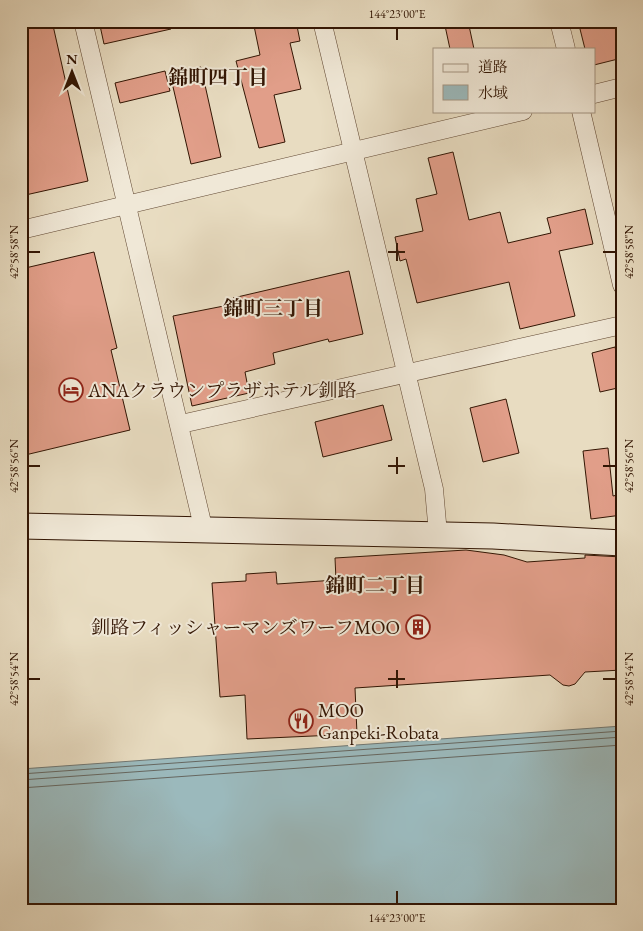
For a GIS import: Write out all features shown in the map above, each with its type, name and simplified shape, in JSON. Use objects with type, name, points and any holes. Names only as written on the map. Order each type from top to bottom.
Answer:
[{"type":"street","points":[[83,21],[126,207],[181,424],[204,530]]},
{"type":"street","points":[[322,21],[436,499],[438,534]]},
{"type":"street","points":[[559,21],[566,48]]},
{"type":"street","points":[[596,94],[622,87]]},
{"type":"street","points":[[21,230],[126,207],[519,112]]},
{"type":"street","points":[[581,112],[622,285]]},
{"type":"street","points":[[181,424],[622,326]]},
{"type":"street","points":[[21,526],[438,534],[565,538],[622,543]]},
{"type":"water","points":[[622,726],[622,910],[21,910],[21,769]]},
{"type":"building","points":[[21,21],[52,21],[88,181],[21,196]]},
{"type":"building","points":[[99,21],[171,21],[171,29],[104,44]]},
{"type":"building","points":[[253,21],[296,21],[300,41],[290,43],[301,89],[274,95],[285,142],[259,148],[236,61],[260,55]]},
{"type":"building","points":[[444,21],[468,21],[474,48],[450,48]]},
{"type":"building","points":[[578,21],[622,21],[622,58],[596,64],[596,48],[585,48]]},
{"type":"building","points":[[201,67],[221,157],[191,164],[170,74]]},
{"type":"building","points":[[165,71],[170,91],[120,103],[115,83]]},
{"type":"building","points":[[453,152],[469,220],[500,212],[508,243],[551,233],[547,218],[585,209],[593,244],[559,251],[575,316],[520,329],[509,282],[417,303],[406,259],[400,261],[395,237],[423,231],[416,199],[437,194],[428,158]]},
{"type":"building","name":"ANAクラウンプラザホテル釧路","points":[[94,252],[117,348],[111,350],[130,430],[21,456],[21,269]]},
{"type":"building","points":[[349,271],[363,334],[329,342],[328,339],[273,353],[275,364],[245,372],[249,393],[192,406],[173,316],[234,304],[233,298]]},
{"type":"building","points":[[615,347],[622,376],[622,387],[600,392],[592,353]]},
{"type":"building","points":[[506,399],[519,453],[483,462],[470,408]]},
{"type":"building","points":[[383,405],[392,440],[323,457],[315,422]]},
{"type":"building","points":[[608,448],[613,496],[622,494],[622,515],[591,519],[583,451]]},
{"type":"building","name":"釧路フィッシャーマンズワーフMOO","points":[[466,550],[504,555],[527,562],[585,558],[585,555],[622,557],[622,670],[585,672],[575,684],[569,686],[563,685],[550,675],[355,688],[357,734],[247,739],[245,695],[220,697],[212,583],[246,581],[246,574],[276,572],[277,584],[336,580],[335,558]]},
{"type":"place","name":"ANAクラウンプラザホテル釧路","points":[[71,390]]},
{"type":"place","name":"釧路フィッシャーマンズワーフMOO","points":[[418,627]]},
{"type":"place","name":"MOO Ganpeki-Robata","points":[[301,721]]},
{"type":"district","name":"錦町四丁目","points":[[218,77]]},
{"type":"district","name":"錦町三丁目","points":[[273,308]]},
{"type":"district","name":"錦町二丁目","points":[[375,585]]}]
